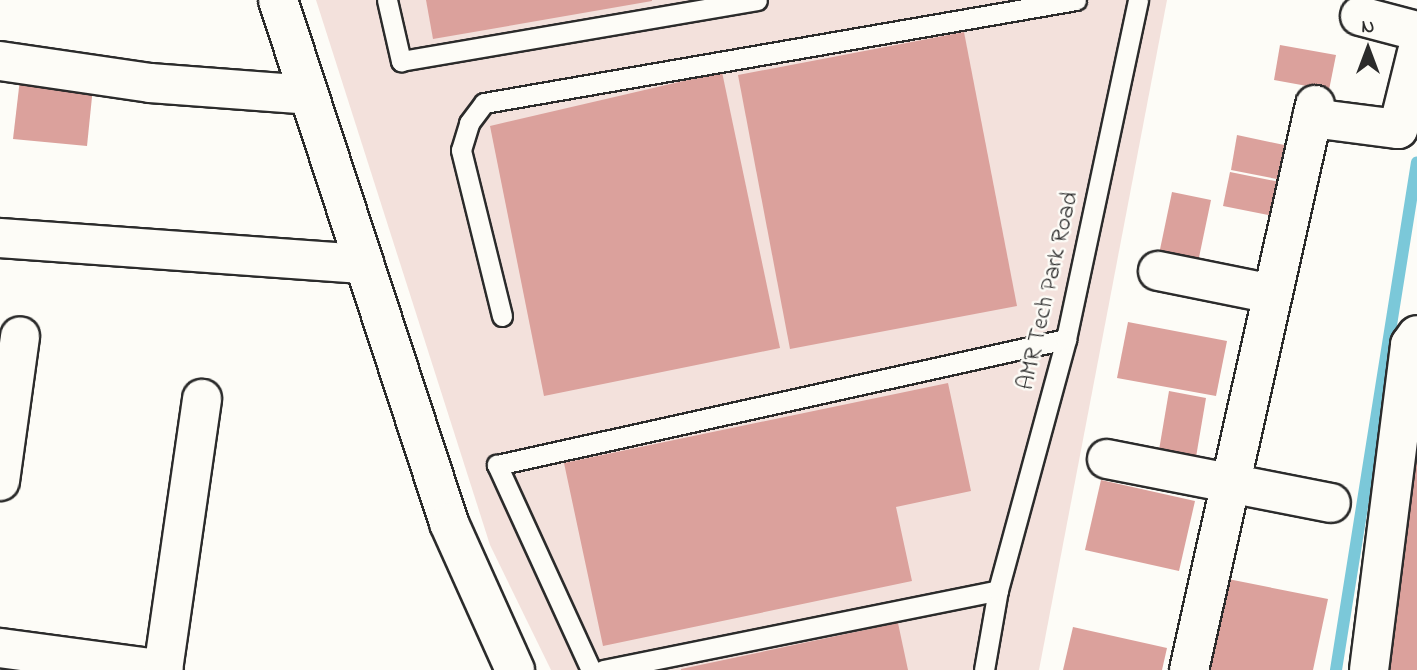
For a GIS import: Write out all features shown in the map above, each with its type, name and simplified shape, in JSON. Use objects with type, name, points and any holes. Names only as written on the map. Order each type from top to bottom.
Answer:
[{"type":"street","points":[[278,0],[449,523],[515,670]]},
{"type":"street","points":[[1360,16],[1417,31]]},
{"type":"street","points":[[1189,670],[1314,112],[1398,129],[1417,52]]},
{"type":"street","points":[[0,61],[150,83],[309,95]]},
{"type":"street","points":[[0,238],[364,264]]},
{"type":"street","points":[[1158,271],[1272,295]]},
{"type":"street","points":[[1369,670],[1410,345],[1417,335]]},
{"type":"street","points":[[0,481],[20,336]]},
{"type":"street","points":[[13,657],[163,670],[202,399]]},
{"type":"street","points":[[1107,459],[1331,503]]},
{"type":"lane","points":[[387,0],[401,61],[757,0]]},
{"type":"lane","points":[[502,316],[461,150],[469,123],[484,103],[1076,0]]},
{"type":"lane","name":"AMR Tech Park Road","points":[[984,670],[998,590],[1066,338],[1138,0]]},
{"type":"lane","points":[[591,670],[497,465],[1066,338]]},
{"type":"lane","points":[[603,670],[998,590]]},
{"type":"shaded area","points":[[316,0],[1167,0],[1039,670],[551,670],[490,545]]},
{"type":"building","points":[[426,0],[652,0],[652,1],[433,39]]},
{"type":"building","points":[[964,32],[1017,306],[790,349],[738,75]]},
{"type":"building","points":[[1280,45],[1336,55],[1329,90],[1274,80]]},
{"type":"building","points":[[722,72],[780,348],[544,396],[490,126]]},
{"type":"building","points":[[20,79],[93,87],[87,146],[13,139]]},
{"type":"building","points":[[1237,135],[1289,146],[1282,180],[1231,170]]},
{"type":"building","points":[[1230,172],[1280,182],[1273,216],[1223,206]]},
{"type":"building","points":[[1172,192],[1211,200],[1197,267],[1158,259]]},
{"type":"building","points":[[1128,322],[1227,341],[1216,396],[1117,378]]},
{"type":"building","points":[[948,383],[971,491],[896,507],[912,581],[603,646],[564,463]]},
{"type":"building","points":[[1417,385],[1417,670],[1381,670]]},
{"type":"building","points":[[1169,391],[1206,398],[1195,463],[1158,456]]},
{"type":"building","points":[[1101,480],[1195,501],[1179,571],[1085,550]]},
{"type":"building","points":[[1223,578],[1328,599],[1313,670],[1204,670]]},
{"type":"building","points":[[898,623],[908,670],[681,670],[681,669]]},
{"type":"building","points":[[1073,627],[1167,648],[1162,670],[1063,670]]},
{"type":"waterway","points":[[1336,670],[1417,162]]}]
